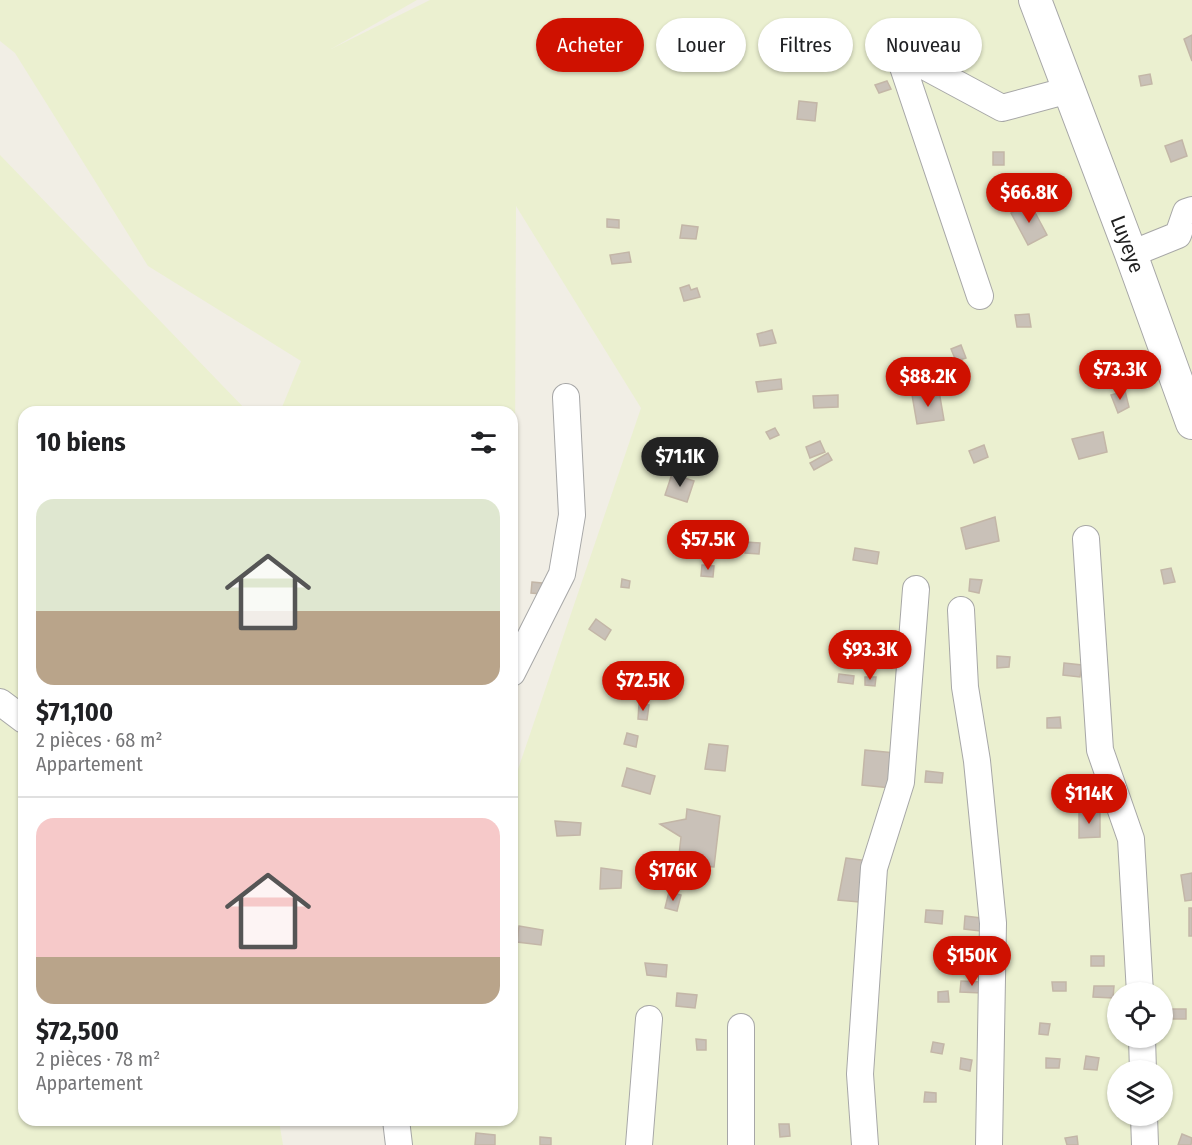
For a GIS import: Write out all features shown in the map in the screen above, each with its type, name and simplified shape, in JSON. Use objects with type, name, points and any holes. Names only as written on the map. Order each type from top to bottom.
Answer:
[{"type":"street","name":"Luyeye","points":[[1035,0],[1192,423]]},
{"type":"street","points":[[980,296],[898,52],[1002,108],[1069,90]]},
{"type":"street","points":[[1131,254],[1178,235],[1186,212],[1192,210]]},
{"type":"street","points":[[518,661],[556,588],[564,564],[572,515],[566,397]]},
{"type":"street","points":[[1086,539],[1100,750],[1131,839],[1139,982]]},
{"type":"street","points":[[865,1145],[860,1074],[874,868],[901,782],[916,589]]},
{"type":"street","points":[[961,610],[965,687],[977,761],[993,923],[989,1145]]},
{"type":"street","points":[[0,702],[18,716]]},
{"type":"street","points":[[639,1145],[649,1019]]},
{"type":"street","points":[[741,1027],[741,1145]]},
{"type":"street","points":[[397,1126],[399,1145]]},
{"type":"street","points":[[1144,1126],[1145,1145]]},
{"type":"green space","points":[[0,0],[417,0],[331,49],[430,0],[1192,0],[1192,1145],[389,1145],[395,1126],[518,1126],[518,769],[641,408],[516,206],[515,406],[282,406],[301,361],[148,266],[15,53],[0,41]]},
{"type":"green space","points":[[0,155],[242,406],[18,406],[18,1126],[280,1126],[283,1145],[0,1145]]},
{"type":"building","points":[[1192,35],[1192,61],[1184,39]]},
{"type":"building","points":[[1150,74],[1152,84],[1141,86],[1139,76]]},
{"type":"building","points":[[887,81],[891,89],[879,93],[875,85]]},
{"type":"building","points":[[799,101],[817,103],[815,121],[797,119]]},
{"type":"building","points":[[1182,140],[1187,156],[1171,162],[1165,146]]},
{"type":"building","points":[[993,152],[1004,152],[1004,165],[993,165]]},
{"type":"building","points":[[1030,203],[1047,235],[1028,245],[1011,213]]},
{"type":"building","points":[[607,219],[619,220],[619,228],[607,227]]},
{"type":"building","points":[[682,225],[698,227],[696,239],[680,238]]},
{"type":"building","points":[[629,252],[631,262],[612,264],[610,255]]},
{"type":"building","points":[[689,285],[691,290],[697,288],[700,297],[684,301],[680,288]]},
{"type":"building","points":[[1029,314],[1031,327],[1017,327],[1015,315]]},
{"type":"building","points":[[772,330],[776,343],[760,346],[757,334]]},
{"type":"building","points":[[961,345],[966,358],[956,361],[951,349]]},
{"type":"building","points":[[781,379],[782,389],[758,392],[756,382]]},
{"type":"building","points":[[939,391],[944,420],[917,424],[912,395]]},
{"type":"building","points":[[1125,391],[1129,407],[1118,413],[1111,395]]},
{"type":"building","points":[[838,395],[838,407],[814,408],[813,396]]},
{"type":"building","points":[[775,428],[779,435],[770,439],[766,432]]},
{"type":"building","points":[[1103,432],[1107,452],[1079,459],[1072,439]]},
{"type":"building","points":[[820,441],[825,452],[810,458],[806,447]]},
{"type":"building","points":[[984,445],[988,457],[974,463],[969,451]]},
{"type":"building","points":[[828,453],[832,460],[814,470],[810,463]]},
{"type":"building","points":[[672,474],[694,481],[687,502],[665,495]]},
{"type":"building","points":[[995,517],[999,541],[966,549],[961,528]]},
{"type":"building","points":[[745,542],[760,543],[759,554],[745,553]]},
{"type":"building","points":[[855,548],[879,552],[877,564],[853,560]]},
{"type":"building","points":[[702,565],[714,566],[713,577],[701,576]]},
{"type":"building","points":[[1171,568],[1175,582],[1164,584],[1161,570]]},
{"type":"building","points":[[622,579],[630,581],[629,588],[621,587]]},
{"type":"building","points":[[970,579],[982,580],[979,593],[969,591]]},
{"type":"building","points":[[532,582],[542,583],[541,594],[531,593]]},
{"type":"building","points":[[596,619],[611,630],[605,640],[589,629]]},
{"type":"building","points":[[997,656],[1010,657],[1009,667],[997,668]]},
{"type":"building","points":[[1064,663],[1082,665],[1080,677],[1063,675]]},
{"type":"building","points":[[839,674],[854,676],[853,684],[838,682]]},
{"type":"building","points":[[865,677],[876,677],[875,686],[865,685]]},
{"type":"building","points":[[639,704],[649,705],[647,720],[638,719]]},
{"type":"building","points":[[1060,717],[1061,728],[1047,728],[1047,718]]},
{"type":"building","points":[[627,733],[638,736],[636,747],[624,744]]},
{"type":"building","points":[[709,744],[728,746],[725,771],[705,769]]},
{"type":"building","points":[[865,750],[895,753],[891,788],[862,785]]},
{"type":"building","points":[[627,768],[655,776],[650,794],[622,786]]},
{"type":"building","points":[[926,771],[943,773],[942,783],[925,782]]},
{"type":"building","points":[[687,809],[720,816],[714,867],[678,864],[681,837],[660,824],[686,819]]},
{"type":"building","points":[[1079,812],[1100,812],[1100,837],[1079,838]]},
{"type":"building","points":[[555,821],[581,823],[580,835],[557,836]]},
{"type":"building","points":[[846,858],[876,862],[881,904],[838,900]]},
{"type":"building","points":[[601,868],[622,871],[621,888],[600,889]]},
{"type":"building","points":[[1192,873],[1192,900],[1185,901],[1181,875]]},
{"type":"building","points":[[669,892],[681,895],[677,911],[665,908]]},
{"type":"building","points":[[1189,908],[1192,908],[1192,936],[1189,936]]},
{"type":"building","points":[[926,910],[943,911],[942,924],[925,922]]},
{"type":"building","points":[[965,916],[981,918],[980,931],[964,929]]},
{"type":"building","points":[[519,926],[543,930],[541,945],[518,942]]},
{"type":"building","points":[[1091,956],[1104,956],[1104,966],[1091,966]]},
{"type":"building","points":[[645,963],[667,965],[666,977],[647,975]]},
{"type":"building","points":[[961,981],[983,982],[982,993],[960,992]]},
{"type":"building","points":[[1052,982],[1066,982],[1066,991],[1053,991]]},
{"type":"building","points":[[1094,986],[1107,986],[1107,998],[1093,997]]},
{"type":"building","points":[[948,991],[949,1002],[938,1002],[938,992]]},
{"type":"building","points":[[677,993],[697,995],[695,1008],[676,1006]]},
{"type":"building","points":[[1173,1009],[1186,1009],[1186,1019],[1173,1019]]},
{"type":"building","points":[[1040,1023],[1050,1024],[1048,1035],[1039,1034]]},
{"type":"building","points":[[696,1039],[706,1040],[706,1050],[697,1050]]},
{"type":"building","points":[[933,1042],[944,1044],[942,1054],[931,1052]]},
{"type":"building","points":[[1086,1056],[1099,1058],[1097,1070],[1084,1069]]},
{"type":"building","points":[[961,1058],[972,1060],[970,1071],[960,1069]]},
{"type":"building","points":[[1046,1058],[1060,1059],[1059,1068],[1046,1068]]},
{"type":"building","points":[[925,1092],[936,1093],[936,1102],[924,1102]]},
{"type":"building","points":[[779,1124],[789,1124],[790,1136],[780,1137]]},
{"type":"building","points":[[476,1133],[495,1135],[495,1145],[475,1145]]},
{"type":"building","points":[[1182,1134],[1192,1138],[1191,1145],[1178,1145]]},
{"type":"building","points":[[1077,1136],[1078,1145],[1067,1145],[1065,1138]]},
{"type":"building","points":[[540,1137],[551,1138],[551,1145],[540,1145]]}]
